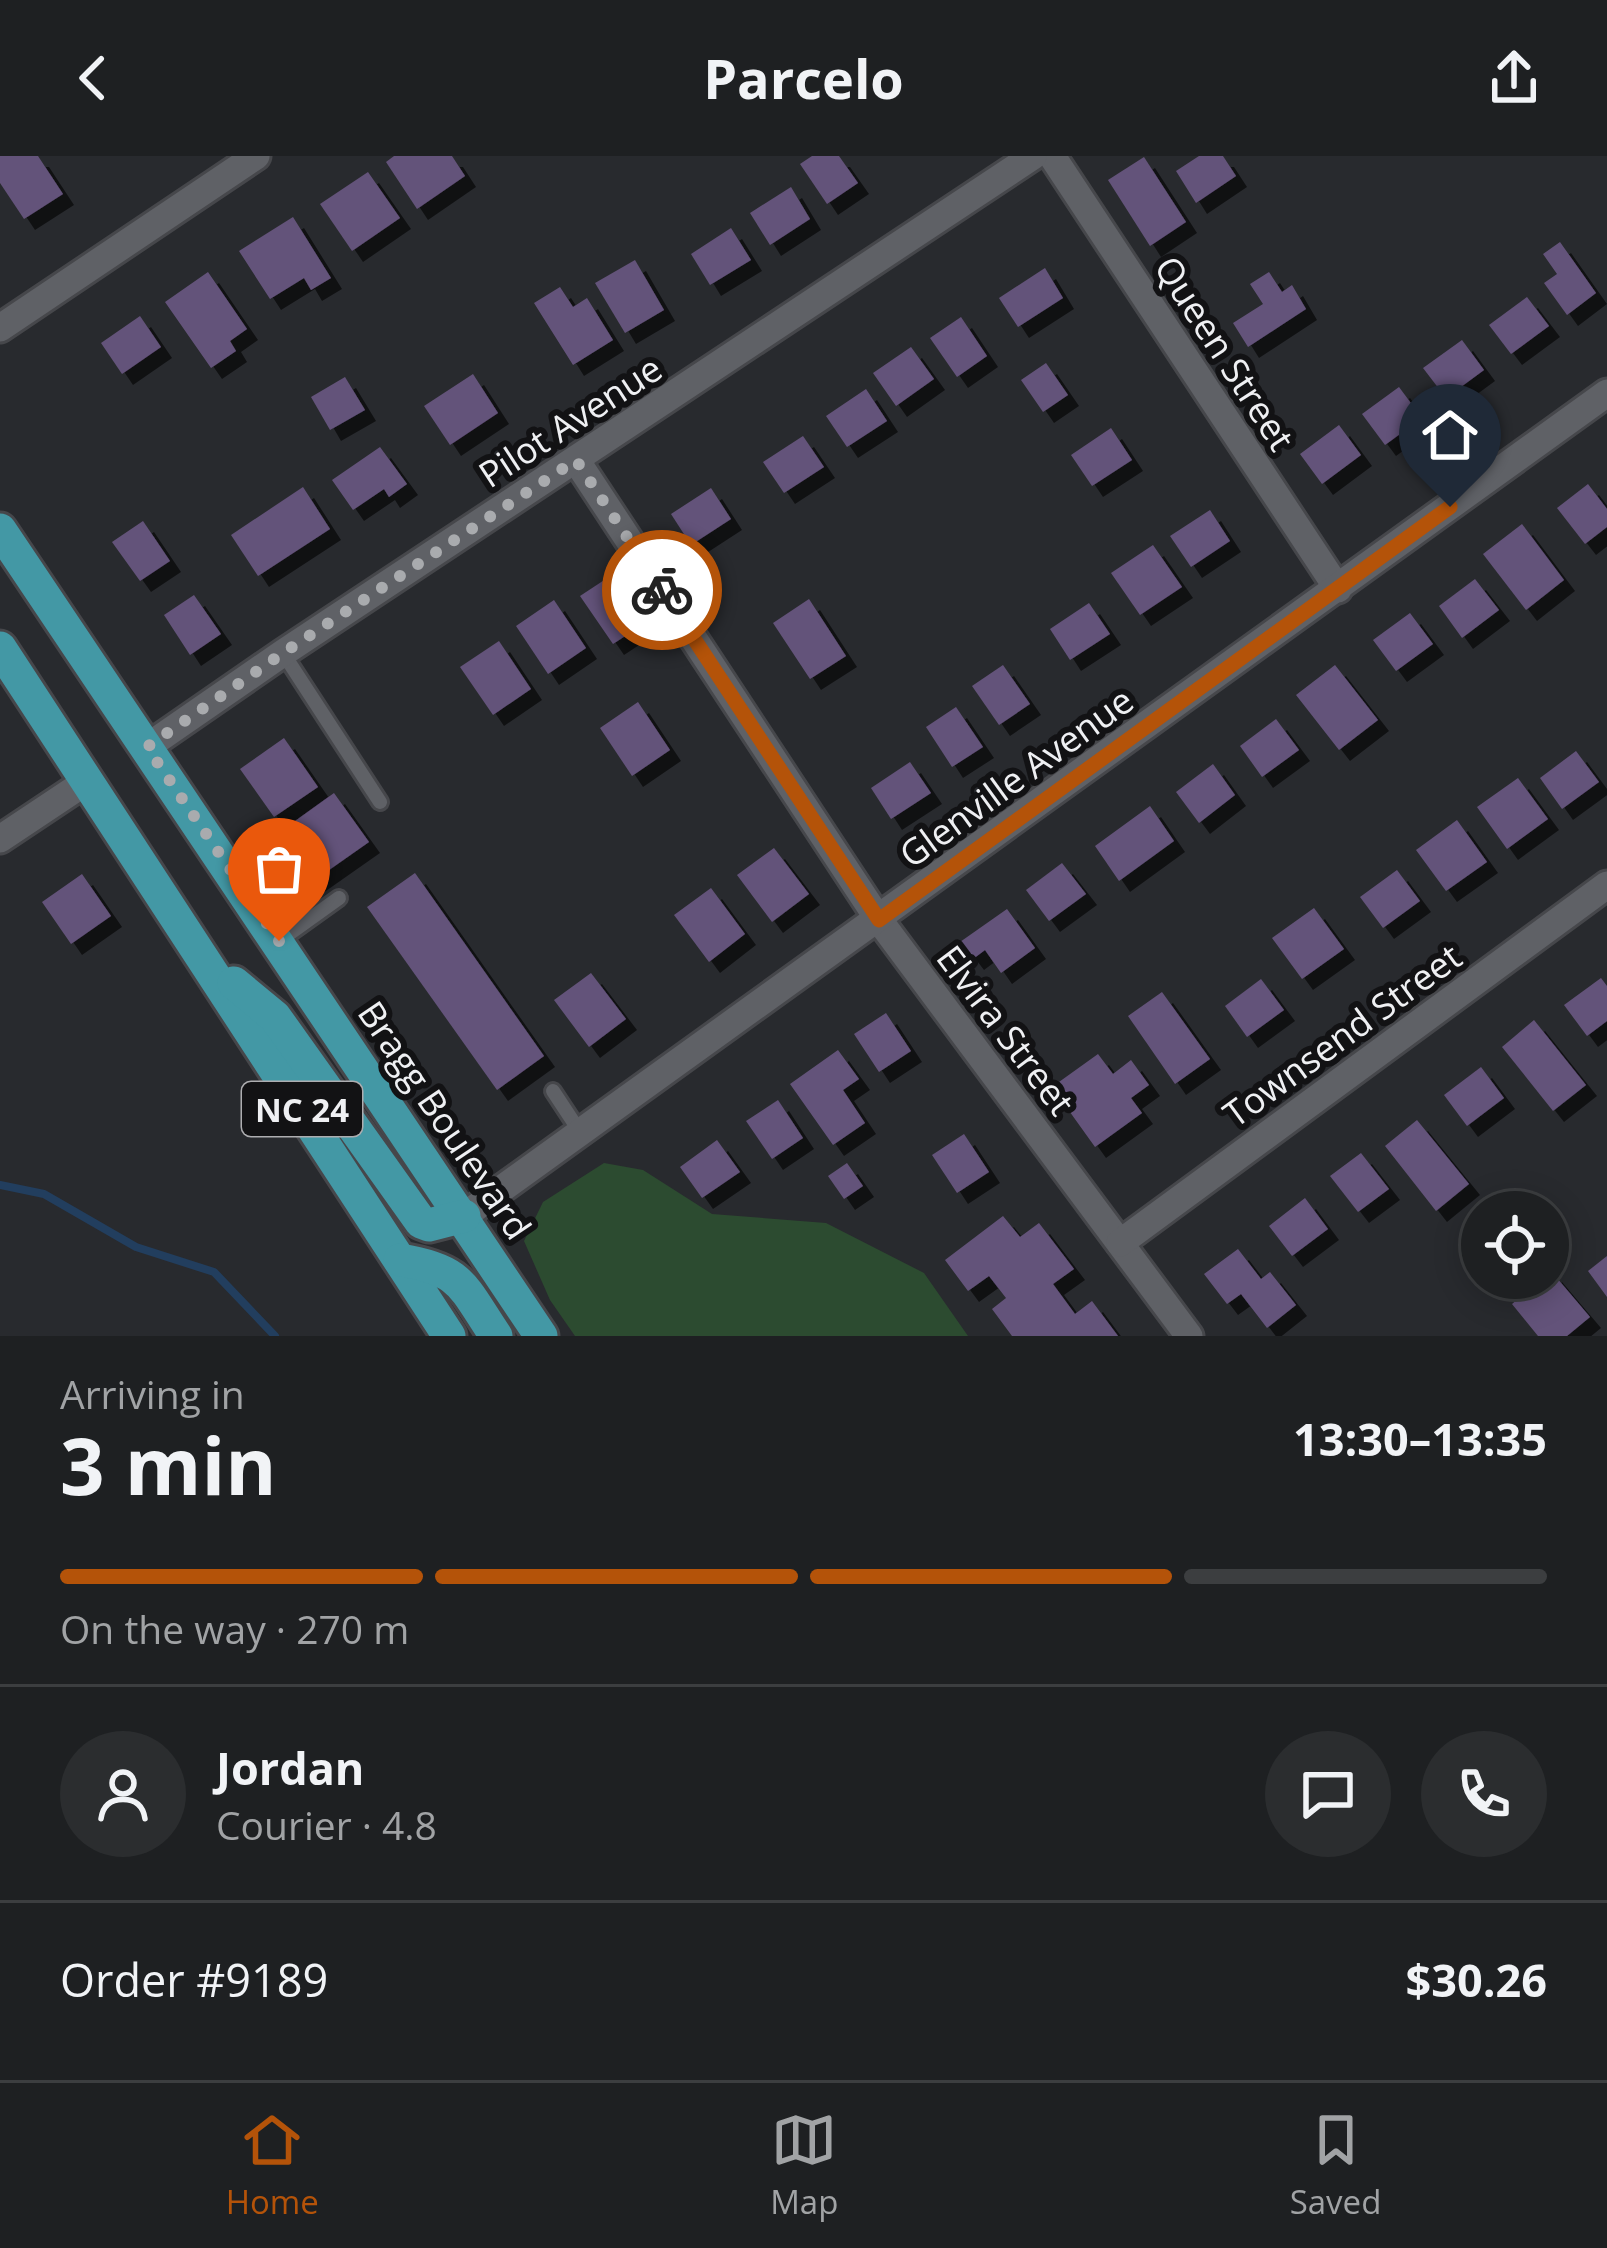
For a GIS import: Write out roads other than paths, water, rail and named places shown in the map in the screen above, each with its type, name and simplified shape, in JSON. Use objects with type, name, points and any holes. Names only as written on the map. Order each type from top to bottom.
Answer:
[{"type":"main road","name":"Bragg Boulevard","points":[[0,530],[541,1336]]},
{"type":"main road","name":"NC 24","points":[[0,648],[449,1336]]},
{"type":"main road","points":[[205,958],[274,1017],[421,1222],[429,1225],[464,1216]]},
{"type":"main road","points":[[400,1260],[437,1266],[457,1280],[496,1336]]},
{"type":"street","points":[[0,328],[256,156]]},
{"type":"street","name":"Pilot Avenue","points":[[147,747],[1033,156]]},
{"type":"street","name":"Queen Street","points":[[1052,156],[1338,589]]},
{"type":"street","name":"Glenville Avenue","points":[[464,1216],[1604,401]]},
{"type":"street","name":"Elvira Street","points":[[576,460],[879,920],[1189,1336]]},
{"type":"street","points":[[0,839],[87,782]]},
{"type":"street","name":"Townsend Street","points":[[1120,1243],[1607,885]]},
{"type":"lane","points":[[283,653],[380,802]]},
{"type":"lane","points":[[279,941],[339,898]]},
{"type":"lane","points":[[554,1091],[581,1134]]},
{"type":"waterway","points":[[0,1185],[44,1194],[136,1247],[214,1272],[275,1336]]}]
